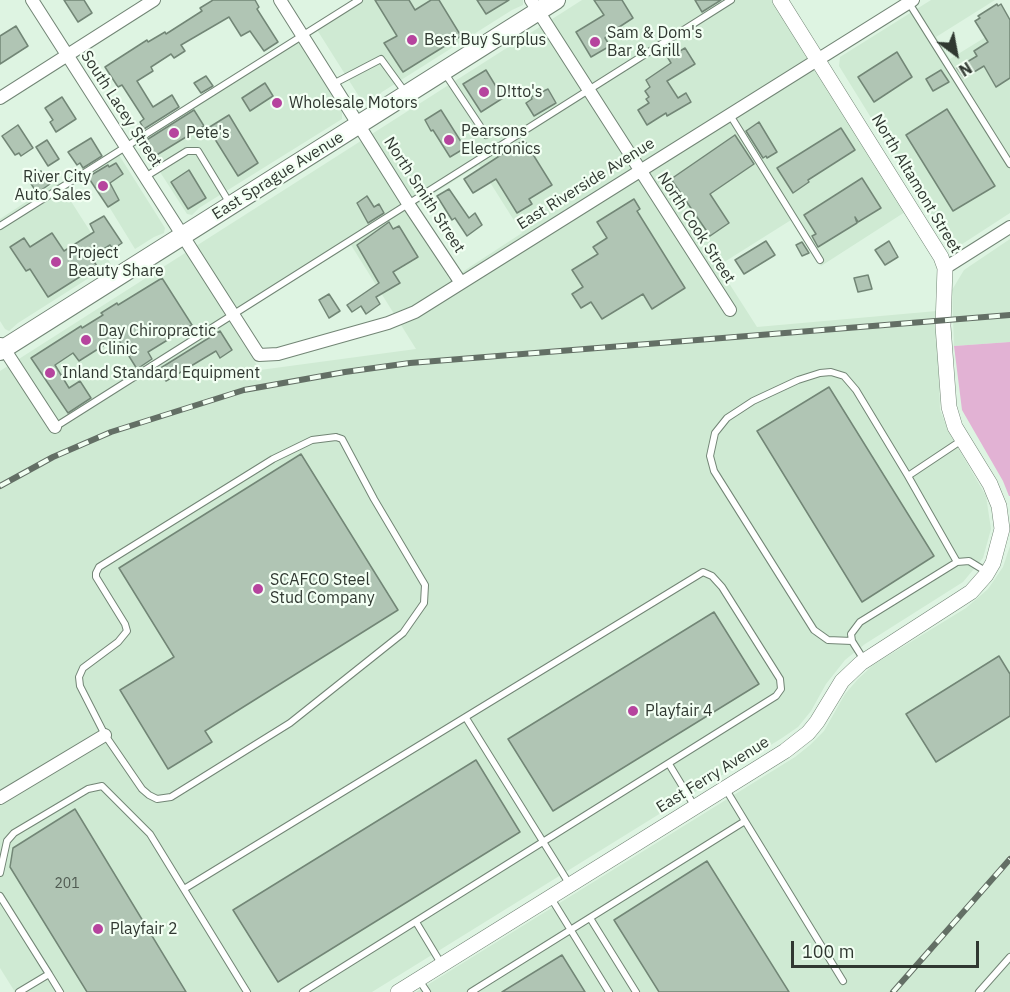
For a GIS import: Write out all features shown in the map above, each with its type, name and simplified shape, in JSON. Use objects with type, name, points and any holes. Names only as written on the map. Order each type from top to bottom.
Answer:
[{"type":"main road","name":"East Sprague Avenue","points":[[1,348],[407,95],[534,6],[556,0]]},
{"type":"street","name":"South Lacey Street","points":[[32,0],[259,355]]},
{"type":"street","points":[[0,98],[154,0]]},
{"type":"street","name":"North Smith Street","points":[[280,0],[461,283]]},
{"type":"street","name":"North Altamont Street","points":[[780,0],[941,257],[945,268],[943,326],[949,407],[953,422],[995,494],[1001,517],[1000,540]]},
{"type":"street","name":"East Riverside Avenue","points":[[259,355],[278,354],[388,323],[414,312],[911,1]]},
{"type":"street","name":"North Cook Street","points":[[534,6],[730,310]]},
{"type":"street","points":[[945,268],[1010,226]]},
{"type":"street","points":[[1,348],[55,427]]},
{"type":"street","name":"East Ferry Avenue","points":[[398,992],[423,986],[442,965],[785,751],[808,733],[842,681],[864,660],[963,598],[978,585],[993,563],[1000,540]]},
{"type":"street","points":[[0,798],[105,735]]},
{"type":"lane","points":[[0,226],[359,0]]},
{"type":"lane","points":[[55,427],[732,0]]},
{"type":"lane","points":[[911,1],[1010,164]]},
{"type":"lane","points":[[333,84],[381,59],[407,95]]},
{"type":"lane","points":[[444,71],[486,135]]},
{"type":"lane","points":[[729,114],[820,260]]},
{"type":"lane","points":[[145,177],[187,151],[198,151],[231,205]]},
{"type":"lane","points":[[852,641],[828,640],[814,630],[714,471],[710,456],[715,433],[727,418],[753,401],[798,380],[831,372],[844,376],[856,390],[957,562]]},
{"type":"lane","points":[[336,437],[342,439],[374,499],[425,585],[424,603],[403,633],[290,723],[171,797],[157,799],[142,789],[105,735],[80,686],[79,677],[83,668],[118,642],[127,631],[96,577],[99,567],[273,459],[312,440],[336,437]]},
{"type":"lane","points":[[908,476],[963,440]]},
{"type":"lane","points":[[864,660],[852,641],[851,634],[860,622],[957,562],[969,561],[988,572]]},
{"type":"lane","points":[[184,889],[703,572],[712,576],[722,587],[780,680],[781,688],[770,701],[303,992]]},
{"type":"lane","points":[[466,718],[570,885]]},
{"type":"lane","points":[[669,764],[696,807]]},
{"type":"lane","points":[[0,873],[7,841],[14,833],[88,789],[102,786],[150,834],[247,992]]},
{"type":"lane","points":[[725,788],[843,981]]},
{"type":"lane","points":[[471,992],[745,821]]},
{"type":"lane","points":[[0,896],[60,992]]},
{"type":"lane","points":[[550,898],[609,992]]},
{"type":"lane","points":[[590,918],[636,992]]},
{"type":"lane","points":[[416,922],[442,965]]},
{"type":"lane","points":[[979,992],[1010,957]]},
{"type":"lane","points":[[19,992],[49,974]]},
{"type":"shaded area","points":[[352,0],[523,0],[523,5],[382,92],[373,101],[366,101],[360,98],[314,25]]},
{"type":"shaded area","points":[[582,0],[772,0],[905,212],[821,266],[791,220],[718,266],[757,327],[937,311],[940,410],[950,434],[986,496],[991,529],[983,558],[963,582],[865,644],[845,660],[798,727],[372,992],[15,992],[0,968],[0,371]],"holes":[[[479,165],[522,233],[450,280],[406,211]],[[351,245],[416,349],[260,370],[229,321]]]},
{"type":"shaded area","points":[[931,0],[995,0],[936,37],[950,59],[1010,22],[1010,213],[953,250],[839,66],[840,57]]},
{"type":"shaded area","points":[[297,36],[342,109],[342,119],[199,208],[192,215],[187,214],[137,136]]},
{"type":"shaded area","points":[[119,155],[165,228],[164,233],[135,249],[89,174]]},
{"type":"shaded area","points":[[58,181],[111,264],[9,331],[0,321],[0,219]]},
{"type":"shaded area","points":[[1010,239],[1010,342],[954,346],[952,290],[964,270]]},
{"type":"shaded area","points":[[1010,342],[1009,496],[1003,481],[962,410],[954,346]]},
{"type":"shaded area","points":[[1010,546],[1010,992],[416,992],[795,757],[824,731],[845,694],[873,665],[966,608],[988,589],[1003,567]]},
{"type":"building","points":[[64,0],[84,0],[92,13],[78,22]]},
{"type":"building","points":[[213,0],[255,0],[259,7],[257,9],[278,42],[264,51],[250,31],[241,36],[229,17],[181,45],[185,51],[174,58],[171,54],[151,67],[153,71],[137,81],[153,107],[172,95],[179,107],[144,129],[140,122],[144,119],[122,85],[118,87],[105,67],[147,40],[148,42],[165,32],[166,34],[202,11],[200,8]]},
{"type":"building","name":"Best Buy Surplus","points":[[375,0],[409,0],[415,10],[431,0],[439,0],[461,36],[403,72],[384,43],[397,36]]},
{"type":"building","points":[[477,0],[509,0],[486,14]]},
{"type":"building","points":[[594,0],[622,0],[633,18],[607,35],[605,38],[610,46],[591,57],[576,32],[604,15]]},
{"type":"building","points":[[695,0],[721,0],[702,12]]},
{"type":"building","points":[[997,4],[998,6],[1001,4],[1010,20],[1010,78],[996,87],[984,66],[964,78],[957,68],[977,56],[974,51],[988,42],[975,21],[980,18],[978,16]]},
{"type":"building","points":[[16,26],[28,46],[0,64],[0,36]]},
{"type":"building","points":[[685,48],[695,64],[667,81],[678,98],[686,93],[691,102],[667,116],[666,113],[647,125],[638,110],[649,103],[646,99],[649,97],[645,91],[650,87],[646,80],[671,63],[668,58]]},
{"type":"building","points":[[897,52],[912,77],[874,102],[858,77]]},
{"type":"building","name":"D!tto's","points":[[486,70],[503,98],[481,112],[463,84]]},
{"type":"building","points":[[941,70],[949,82],[933,91],[926,79]]},
{"type":"building","points":[[206,76],[213,86],[201,93],[194,83]]},
{"type":"building","points":[[265,83],[273,96],[250,111],[242,98]]},
{"type":"building","points":[[548,89],[556,103],[534,116],[526,103],[532,99],[531,97]]},
{"type":"building","points":[[62,97],[76,119],[56,132],[50,122],[53,120],[45,108]]},
{"type":"building","points":[[947,109],[995,186],[953,211],[906,135]]},
{"type":"building","name":"Pete's","points":[[194,110],[204,126],[155,156],[145,141]]},
{"type":"building","name":"Pearsons Electronics","points":[[441,110],[465,148],[450,157],[425,120]]},
{"type":"building","points":[[229,115],[258,163],[238,176],[208,128]]},
{"type":"building","points":[[759,122],[777,152],[767,158],[766,156],[763,158],[746,131]]},
{"type":"building","points":[[18,125],[33,148],[21,156],[19,153],[15,155],[2,136]]},
{"type":"building","points":[[841,128],[855,150],[808,180],[809,182],[793,193],[777,168]]},
{"type":"building","points":[[735,135],[754,164],[710,194],[729,223],[710,236],[671,179]]},
{"type":"building","points":[[91,138],[102,156],[83,168],[80,163],[77,165],[68,152]]},
{"type":"building","points":[[47,140],[59,159],[48,166],[36,147]]},
{"type":"building","points":[[524,140],[552,185],[529,199],[532,204],[517,213],[496,179],[473,193],[464,179]]},
{"type":"building","name":"River City Auto Sales","points":[[116,163],[123,174],[110,183],[119,200],[108,207],[88,177]]},
{"type":"building","points":[[189,170],[206,198],[188,209],[171,182]]},
{"type":"building","points":[[41,171],[50,184],[37,193],[28,179]]},
{"type":"building","points":[[862,178],[881,208],[858,222],[855,217],[857,223],[818,247],[812,236],[816,234],[804,215]]},
{"type":"building","points":[[449,189],[469,218],[475,213],[482,225],[467,236],[455,218],[452,220],[437,196]]},
{"type":"building","points":[[367,196],[374,207],[379,204],[384,213],[368,223],[357,203]]},
{"type":"building","points":[[634,199],[640,209],[637,211],[685,288],[652,309],[643,294],[602,319],[591,302],[581,308],[572,294],[583,287],[572,270],[598,254],[593,247],[607,238],[597,222]]},
{"type":"building","points":[[104,216],[122,243],[113,249],[110,245],[91,257],[97,266],[48,297],[30,269],[26,271],[10,247],[24,238],[30,247],[52,233],[64,251],[94,232],[90,224]]},
{"type":"building","points":[[389,222],[393,229],[399,226],[418,257],[393,272],[400,283],[376,297],[380,304],[366,314],[361,306],[352,312],[347,305],[379,283],[357,245]]},
{"type":"building","points":[[766,241],[775,255],[744,274],[735,260]]},
{"type":"building","points":[[889,241],[898,257],[885,265],[875,250]]},
{"type":"building","points":[[802,242],[809,253],[802,256],[796,245]]},
{"type":"building","points":[[868,275],[872,289],[858,292],[854,278]]},
{"type":"building","points":[[162,278],[192,325],[148,352],[152,359],[137,369],[117,337],[79,361],[73,353],[55,365],[69,388],[80,381],[91,398],[68,413],[31,358],[81,326],[82,328],[103,315],[101,313],[117,303],[118,305]]},
{"type":"building","points":[[329,294],[340,311],[329,318],[319,300]]},
{"type":"building","points":[[220,331],[232,350],[220,358],[216,351],[166,381],[159,369]]},
{"type":"building","points":[[829,387],[934,556],[862,602],[757,431]]},
{"type":"building","name":"SCAFCO Steel Stud Company","points":[[301,454],[398,610],[205,731],[212,742],[168,769],[120,690],[174,657],[119,568]]},
{"type":"building","name":"Playfair 4","points":[[714,612],[759,684],[553,811],[508,739]]},
{"type":"building","points":[[999,656],[1010,674],[1010,716],[936,762],[906,714]]},
{"type":"building","points":[[476,760],[520,832],[278,982],[233,910]]},
{"type":"building","name":"Playfair 2","points":[[75,809],[186,992],[87,992],[10,867],[13,848]]},
{"type":"building","points":[[707,861],[789,992],[659,992],[614,920]]},
{"type":"building","points":[[562,955],[585,992],[502,992]]},
{"type":"railway","points":[[0,486],[53,457],[111,432],[244,390],[345,372],[410,363],[1010,315]]},
{"type":"railway","points":[[893,992],[1010,859]]},
{"type":"place","name":"Best Buy Surplus","points":[[412,40]]},
{"type":"place","name":"Sam & Dom's Bar & Grill","points":[[595,42]]},
{"type":"place","name":"D!tto's","points":[[484,92]]},
{"type":"place","name":"Wholesale Motors","points":[[277,103]]},
{"type":"place","name":"Pete's","points":[[174,133]]},
{"type":"place","name":"Pearsons Electronics","points":[[449,140]]},
{"type":"place","name":"River City Auto Sales","points":[[103,186]]},
{"type":"place","name":"Project Beauty Share","points":[[56,262]]},
{"type":"place","name":"Day Chiropractic Clinic","points":[[86,340]]},
{"type":"place","name":"Inland Standard Equipment","points":[[50,373]]},
{"type":"place","name":"SCAFCO Steel Stud Company","points":[[258,589]]},
{"type":"place","name":"Playfair 4","points":[[633,711]]},
{"type":"place","name":"Playfair 2","points":[[98,929]]}]
